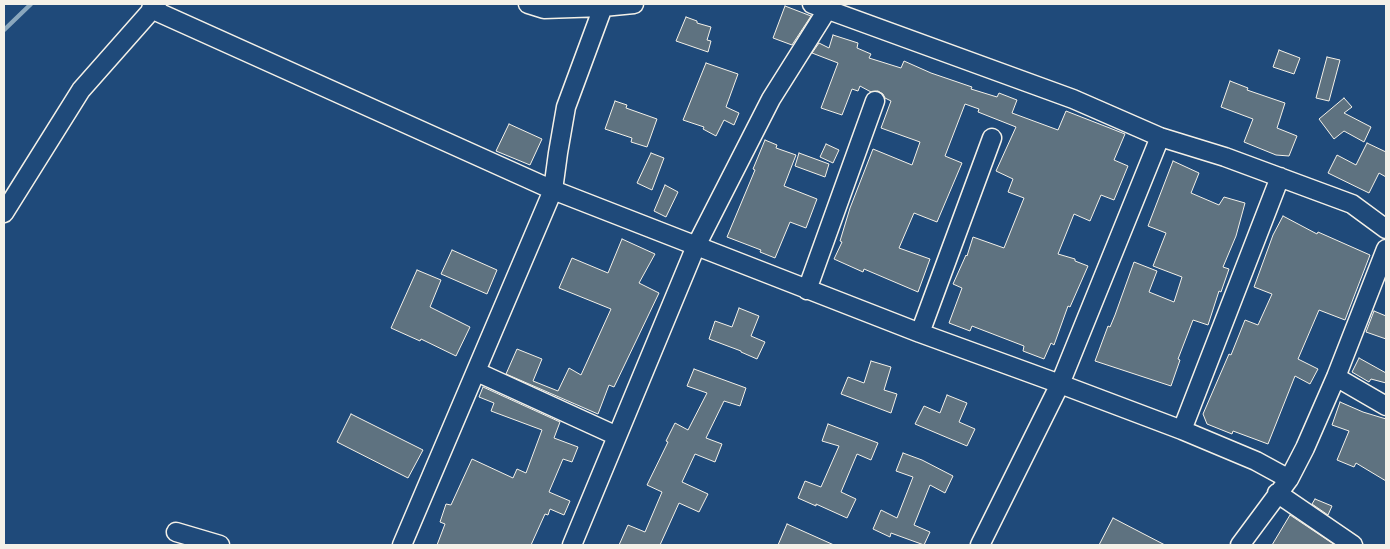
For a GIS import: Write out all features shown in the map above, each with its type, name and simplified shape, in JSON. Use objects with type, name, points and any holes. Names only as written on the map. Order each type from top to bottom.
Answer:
[{"type":"street","points":[[528,4],[544,9],[634,4]]},
{"type":"street","points":[[4,213],[81,90],[154,6],[553,190],[807,290],[1182,430],[1256,461],[1288,479]]},
{"type":"street","points":[[402,545],[553,190],[566,107],[602,7]]},
{"type":"street","points":[[572,545],[696,246],[820,7],[1073,99],[1160,138],[1225,157],[1352,204],[1386,229]]},
{"type":"street","points":[[807,290],[875,101]]},
{"type":"street","points":[[920,333],[992,138]]},
{"type":"street","points":[[980,545],[1060,384],[1160,138]]},
{"type":"street","points":[[1182,430],[1280,177]]},
{"type":"street","points":[[1240,545],[1288,479],[1305,448],[1336,377],[1386,248]]},
{"type":"street","points":[[477,372],[617,436]]},
{"type":"street","points":[[1336,377],[1386,406]]},
{"type":"street","points":[[1277,494],[1353,545]]},
{"type":"street","points":[[176,532],[220,545]]},
{"type":"building","points":[[785,6],[811,16],[792,45],[773,38]]},
{"type":"building","points":[[686,17],[711,27],[707,40],[711,41],[708,52],[676,41]]},
{"type":"building","points":[[833,35],[858,43],[857,48],[871,54],[869,58],[901,68],[904,61],[931,73],[972,87],[971,89],[997,97],[999,93],[1017,100],[1012,113],[1058,130],[1066,111],[1125,134],[1114,160],[1128,166],[1114,200],[1101,195],[1090,221],[1074,214],[1058,254],[1075,259],[1075,261],[1088,266],[1070,307],[1068,306],[1054,345],[1051,343],[1044,359],[1023,351],[1024,346],[972,326],[970,331],[949,323],[962,288],[953,284],[967,256],[973,237],[1004,248],[1024,198],[1008,192],[1013,179],[996,171],[1016,127],[978,112],[979,109],[965,104],[945,156],[962,163],[937,222],[914,213],[899,248],[930,259],[918,292],[864,269],[863,272],[834,259],[842,242],[840,241],[850,208],[873,149],[912,165],[920,142],[881,128],[891,101],[878,91],[871,92],[860,86],[858,91],[852,89],[842,115],[821,108],[838,63],[812,53],[819,43],[829,48]]},
{"type":"building","points":[[1279,50],[1300,58],[1294,74],[1273,67]]},
{"type":"building","points":[[1327,57],[1340,60],[1329,101],[1316,98]]},
{"type":"building","points":[[706,63],[738,74],[726,107],[739,113],[734,125],[724,120],[716,136],[703,129],[704,127],[683,120]]},
{"type":"building","points":[[1230,81],[1248,88],[1247,90],[1285,103],[1277,128],[1297,136],[1289,156],[1276,155],[1244,142],[1253,119],[1221,107]]},
{"type":"building","points":[[1344,98],[1352,107],[1344,113],[1371,127],[1364,142],[1344,131],[1334,139],[1319,119]]},
{"type":"building","points":[[615,101],[627,105],[626,108],[657,119],[647,147],[631,142],[632,138],[605,129]]},
{"type":"building","points":[[509,124],[542,139],[530,165],[496,151]]},
{"type":"building","points":[[765,140],[777,145],[776,148],[796,155],[784,186],[817,199],[806,228],[790,222],[775,258],[760,252],[761,250],[727,237],[755,170],[753,169]]},
{"type":"building","points":[[1367,143],[1386,152],[1386,177],[1379,173],[1369,193],[1328,173],[1337,155],[1356,165]]},
{"type":"building","points":[[826,144],[839,150],[833,163],[820,157]]},
{"type":"building","points":[[651,153],[664,158],[652,190],[637,183]]},
{"type":"building","points":[[799,153],[829,164],[825,177],[795,166]]},
{"type":"building","points":[[1173,161],[1199,173],[1191,193],[1219,205],[1224,197],[1245,203],[1236,236],[1223,267],[1229,269],[1221,292],[1219,291],[1208,325],[1193,320],[1178,359],[1180,360],[1171,386],[1095,361],[1108,326],[1110,327],[1115,315],[1134,262],[1157,271],[1149,292],[1174,302],[1182,277],[1153,266],[1166,233],[1148,226]]},
{"type":"building","points":[[665,185],[678,192],[666,217],[654,211]]},
{"type":"building","points":[[1283,216],[1317,234],[1318,232],[1370,255],[1345,320],[1319,310],[1298,359],[1318,369],[1310,384],[1295,376],[1268,444],[1233,431],[1232,434],[1207,424],[1203,414],[1245,320],[1258,325],[1272,294],[1254,287],[1273,235]]},
{"type":"building","points":[[622,239],[655,254],[639,283],[659,293],[614,387],[609,385],[598,414],[506,374],[517,349],[542,359],[533,381],[558,391],[569,368],[581,375],[611,309],[559,288],[572,258],[608,273]]},
{"type":"building","points":[[452,250],[497,270],[487,294],[441,274]]},
{"type":"building","points":[[417,270],[441,280],[430,307],[470,327],[456,356],[421,339],[420,341],[391,328]]},
{"type":"building","points":[[739,308],[759,316],[751,336],[765,342],[757,359],[709,339],[715,321],[732,327]]},
{"type":"building","points":[[1374,311],[1386,316],[1386,339],[1366,332]]},
{"type":"building","points":[[1359,358],[1386,373],[1386,383],[1371,379],[1369,382],[1352,372]]},
{"type":"building","points":[[871,361],[891,367],[884,390],[897,394],[891,413],[841,394],[848,377],[864,383]]},
{"type":"building","points":[[694,369],[746,388],[740,406],[724,401],[706,438],[722,444],[715,462],[695,454],[682,482],[708,494],[699,512],[679,503],[660,545],[619,545],[628,525],[645,532],[662,492],[647,485],[668,442],[666,441],[675,423],[688,430],[707,393],[687,386]]},
{"type":"building","points":[[483,387],[560,422],[554,438],[578,447],[572,462],[563,459],[549,492],[570,501],[564,515],[550,509],[548,515],[545,514],[531,545],[437,545],[445,524],[440,522],[446,504],[451,505],[472,459],[513,478],[517,469],[526,473],[542,430],[491,411],[494,403],[479,397]]},
{"type":"building","points":[[947,395],[967,403],[959,422],[975,429],[967,446],[915,424],[924,406],[940,413]]},
{"type":"building","points":[[1340,402],[1386,419],[1386,481],[1356,463],[1354,467],[1337,460],[1349,431],[1332,425]]},
{"type":"building","points":[[351,414],[423,450],[408,478],[337,442]]},
{"type":"building","points":[[828,424],[878,443],[871,460],[857,454],[841,492],[856,499],[847,518],[798,498],[805,481],[821,487],[839,446],[822,441]]},
{"type":"building","points":[[903,453],[922,460],[953,476],[945,493],[930,485],[914,525],[930,532],[924,545],[891,533],[890,537],[873,529],[881,510],[897,518],[913,477],[896,471]]},
{"type":"building","points":[[1315,499],[1332,506],[1328,515],[1312,504]]},
{"type":"building","points":[[1290,515],[1335,545],[1272,545]]},
{"type":"building","points":[[1113,518],[1165,545],[1099,545]]},
{"type":"building","points":[[787,524],[834,545],[778,545]]},
{"type":"waterway","points":[[4,30],[31,4]]}]
